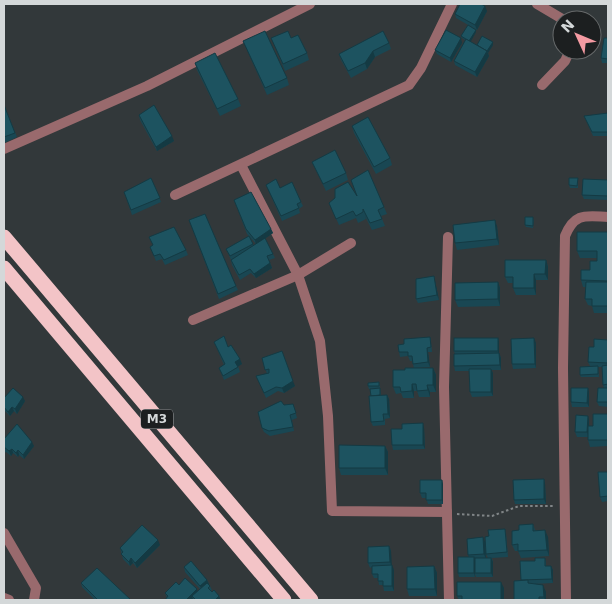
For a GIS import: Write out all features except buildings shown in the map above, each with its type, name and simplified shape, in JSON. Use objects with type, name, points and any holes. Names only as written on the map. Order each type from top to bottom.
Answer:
[{"type":"highway","name":"M3","points":[[4,238],[311,600]]},
{"type":"highway","name":"M3","points":[[4,268],[284,600]]},
{"type":"street","points":[[4,149],[147,86],[310,4]]},
{"type":"street","points":[[175,195],[409,85],[421,68],[452,4]]},
{"type":"street","points":[[537,4],[552,13]]},
{"type":"street","points":[[542,86],[565,60]]},
{"type":"street","points":[[241,164],[298,275],[320,341],[328,416],[332,511],[448,512]]},
{"type":"street","points":[[566,600],[563,368],[565,236],[574,220],[584,216],[608,217]]},
{"type":"street","points":[[448,237],[444,387],[449,600]]},
{"type":"street","points":[[193,320],[298,275],[351,243]]},
{"type":"street","points":[[4,533],[36,588],[34,600]]},
{"type":"street","points":[[4,598],[9,600]]},
{"type":"path","points":[[448,512],[492,516],[519,506],[564,506]]}]
